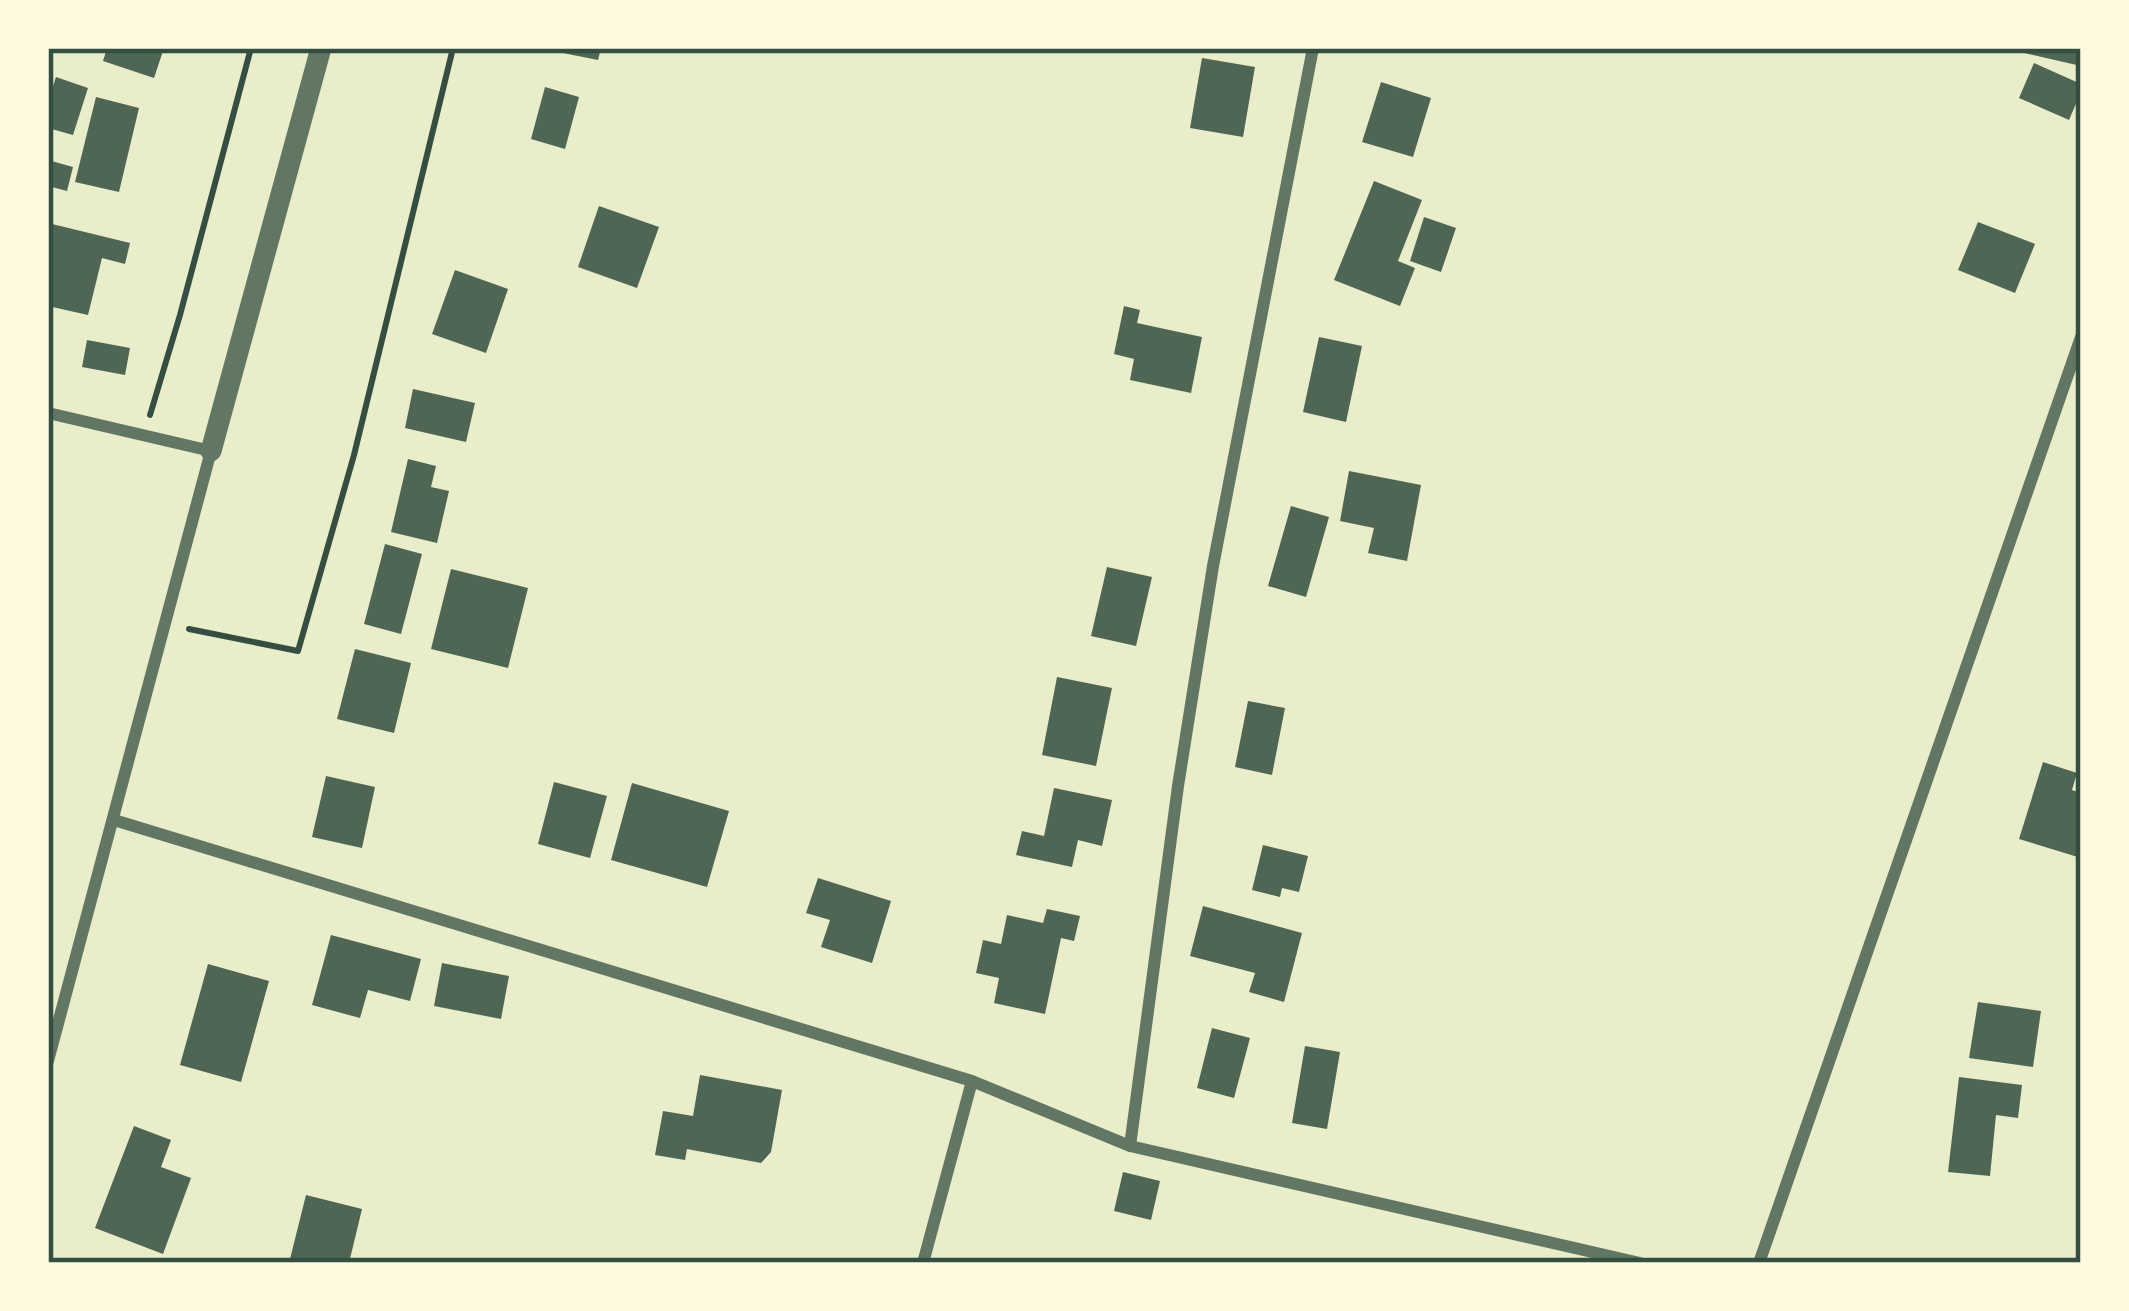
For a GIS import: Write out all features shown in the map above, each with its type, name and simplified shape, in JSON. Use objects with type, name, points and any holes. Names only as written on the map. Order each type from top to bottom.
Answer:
[{"type":"street","points":[[48,1061],[321,48]]},
{"type":"street","points":[[1130,1146],[1178,785],[1213,566],[1313,48]]},
{"type":"street","points":[[1759,1263],[2081,337]]},
{"type":"street","points":[[48,413],[211,452]]},
{"type":"street","points":[[114,820],[972,1081],[1130,1146],[1640,1263]]},
{"type":"street","points":[[923,1263],[972,1081]]},
{"type":"path","points":[[143,435],[251,48]]},
{"type":"path","points":[[167,624],[298,651],[354,455],[453,48]]},
{"type":"building","points":[[107,48],[164,48],[154,78],[103,61]]},
{"type":"building","points":[[548,48],[601,48],[598,60]]},
{"type":"building","points":[[2081,48],[2081,66],[2011,50]]},
{"type":"building","points":[[1202,58],[1255,67],[1243,137],[1190,128]]},
{"type":"building","points":[[2034,63],[2081,84],[2069,120],[2019,98]]},
{"type":"building","points":[[56,77],[88,88],[73,135],[48,128],[48,101]]},
{"type":"building","points":[[1381,82],[1431,98],[1413,157],[1362,142]]},
{"type":"building","points":[[545,87],[579,97],[565,149],[531,139]]},
{"type":"building","points":[[96,97],[139,108],[119,192],[75,182]]},
{"type":"building","points":[[48,160],[73,167],[67,191],[48,186]]},
{"type":"building","points":[[1374,181],[1422,200],[1398,261],[1415,268],[1400,306],[1334,280]]},
{"type":"building","points":[[599,206],[659,227],[637,288],[578,267]]},
{"type":"building","points":[[1424,217],[1456,228],[1441,272],[1410,261]]},
{"type":"building","points":[[1978,222],[2035,244],[2015,293],[1958,270]]},
{"type":"building","points":[[48,223],[130,243],[125,264],[102,258],[88,315],[48,306],[52,253],[48,252]]},
{"type":"building","points":[[455,270],[508,289],[486,353],[432,334]]},
{"type":"building","points":[[1124,306],[1140,310],[1137,323],[1202,337],[1191,393],[1130,380],[1134,359],[1114,354]]},
{"type":"building","points":[[1319,337],[1362,346],[1346,422],[1303,412]]},
{"type":"building","points":[[87,340],[130,348],[125,375],[82,367]]},
{"type":"building","points":[[413,389],[475,403],[466,442],[405,428]]},
{"type":"building","points":[[408,459],[436,466],[431,487],[449,491],[437,543],[391,532]]},
{"type":"building","points":[[1349,471],[1421,485],[1407,561],[1368,553],[1374,528],[1340,521]]},
{"type":"building","points":[[1291,506],[1329,517],[1306,597],[1268,586]]},
{"type":"building","points":[[385,544],[422,554],[401,634],[364,624]]},
{"type":"building","points":[[1107,567],[1152,577],[1136,646],[1091,636]]},
{"type":"building","points":[[451,569],[528,588],[508,668],[431,649]]},
{"type":"building","points":[[355,649],[411,663],[394,733],[337,719]]},
{"type":"building","points":[[1057,677],[1112,688],[1096,766],[1042,755]]},
{"type":"building","points":[[1248,701],[1285,708],[1272,775],[1235,767]]},
{"type":"building","points":[[2043,762],[2077,773],[2072,790],[2081,793],[2081,858],[2019,839]]},
{"type":"building","points":[[326,776],[375,787],[362,848],[312,837]]},
{"type":"building","points":[[554,782],[607,796],[590,858],[538,844]]},
{"type":"building","points":[[632,783],[729,811],[707,887],[611,860]]},
{"type":"building","points":[[1054,788],[1112,800],[1102,846],[1078,840],[1072,867],[1016,855],[1022,831],[1044,836]]},
{"type":"building","points":[[1263,845],[1308,856],[1299,892],[1282,888],[1280,897],[1252,890]]},
{"type":"building","points":[[818,878],[891,901],[872,963],[821,947],[830,920],[806,913]]},
{"type":"building","points":[[1203,906],[1302,933],[1284,1002],[1249,992],[1255,973],[1190,956]]},
{"type":"building","points":[[1047,909],[1080,916],[1074,941],[1061,938],[1045,1014],[994,1003],[999,978],[976,973],[983,940],[1001,944],[1007,915],[1043,923]]},
{"type":"building","points":[[331,935],[421,959],[410,1001],[368,990],[360,1018],[312,1005]]},
{"type":"building","points":[[442,963],[509,976],[501,1019],[434,1006]]},
{"type":"building","points":[[208,964],[269,981],[241,1082],[180,1065]]},
{"type":"building","points":[[1978,1002],[2041,1011],[2033,1067],[1969,1058]]},
{"type":"building","points":[[1212,1028],[1250,1038],[1234,1098],[1197,1088]]},
{"type":"building","points":[[1305,1046],[1340,1052],[1327,1129],[1292,1123]]},
{"type":"building","points":[[700,1075],[782,1090],[771,1152],[761,1163],[687,1149],[685,1160],[655,1155],[663,1111],[693,1116]]},
{"type":"building","points":[[1959,1077],[2022,1085],[2018,1118],[1996,1115],[1990,1176],[1948,1172]]},
{"type":"building","points":[[134,1126],[171,1140],[161,1167],[191,1178],[163,1254],[95,1228]]},
{"type":"building","points":[[1123,1172],[1160,1181],[1151,1220],[1114,1211]]},
{"type":"building","points":[[306,1195],[362,1209],[349,1263],[289,1263]]}]
